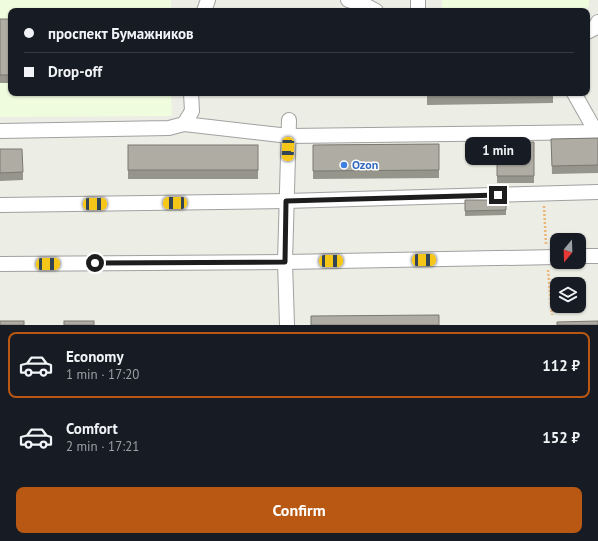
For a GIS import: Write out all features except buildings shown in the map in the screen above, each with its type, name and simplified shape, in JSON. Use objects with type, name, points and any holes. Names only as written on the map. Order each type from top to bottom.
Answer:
[{"type":"street","points":[[348,0],[370,8]]},
{"type":"street","points":[[590,30],[595,28],[598,22]]},
{"type":"street","points":[[184,124],[192,111],[191,96]]},
{"type":"street","points":[[0,131],[169,128],[184,124],[289,136],[597,132],[576,96]]},
{"type":"street","points":[[287,325],[285,262],[289,120]]},
{"type":"street","points":[[0,205],[286,201],[598,192]]},
{"type":"street","points":[[586,256],[598,256]]},
{"type":"street","points":[[0,264],[285,262],[550,257]]},
{"type":"shaded area","points":[[0,0],[171,0],[171,8],[8,8],[8,96],[171,96],[172,116],[0,117]]},
{"type":"shaded area","points":[[442,0],[589,0],[589,6],[586,8],[442,8]]},
{"type":"place","name":"Ozon","points":[[344,165]]},
{"type":"route","points":[[95,263],[285,262],[286,201],[498,195]]}]
